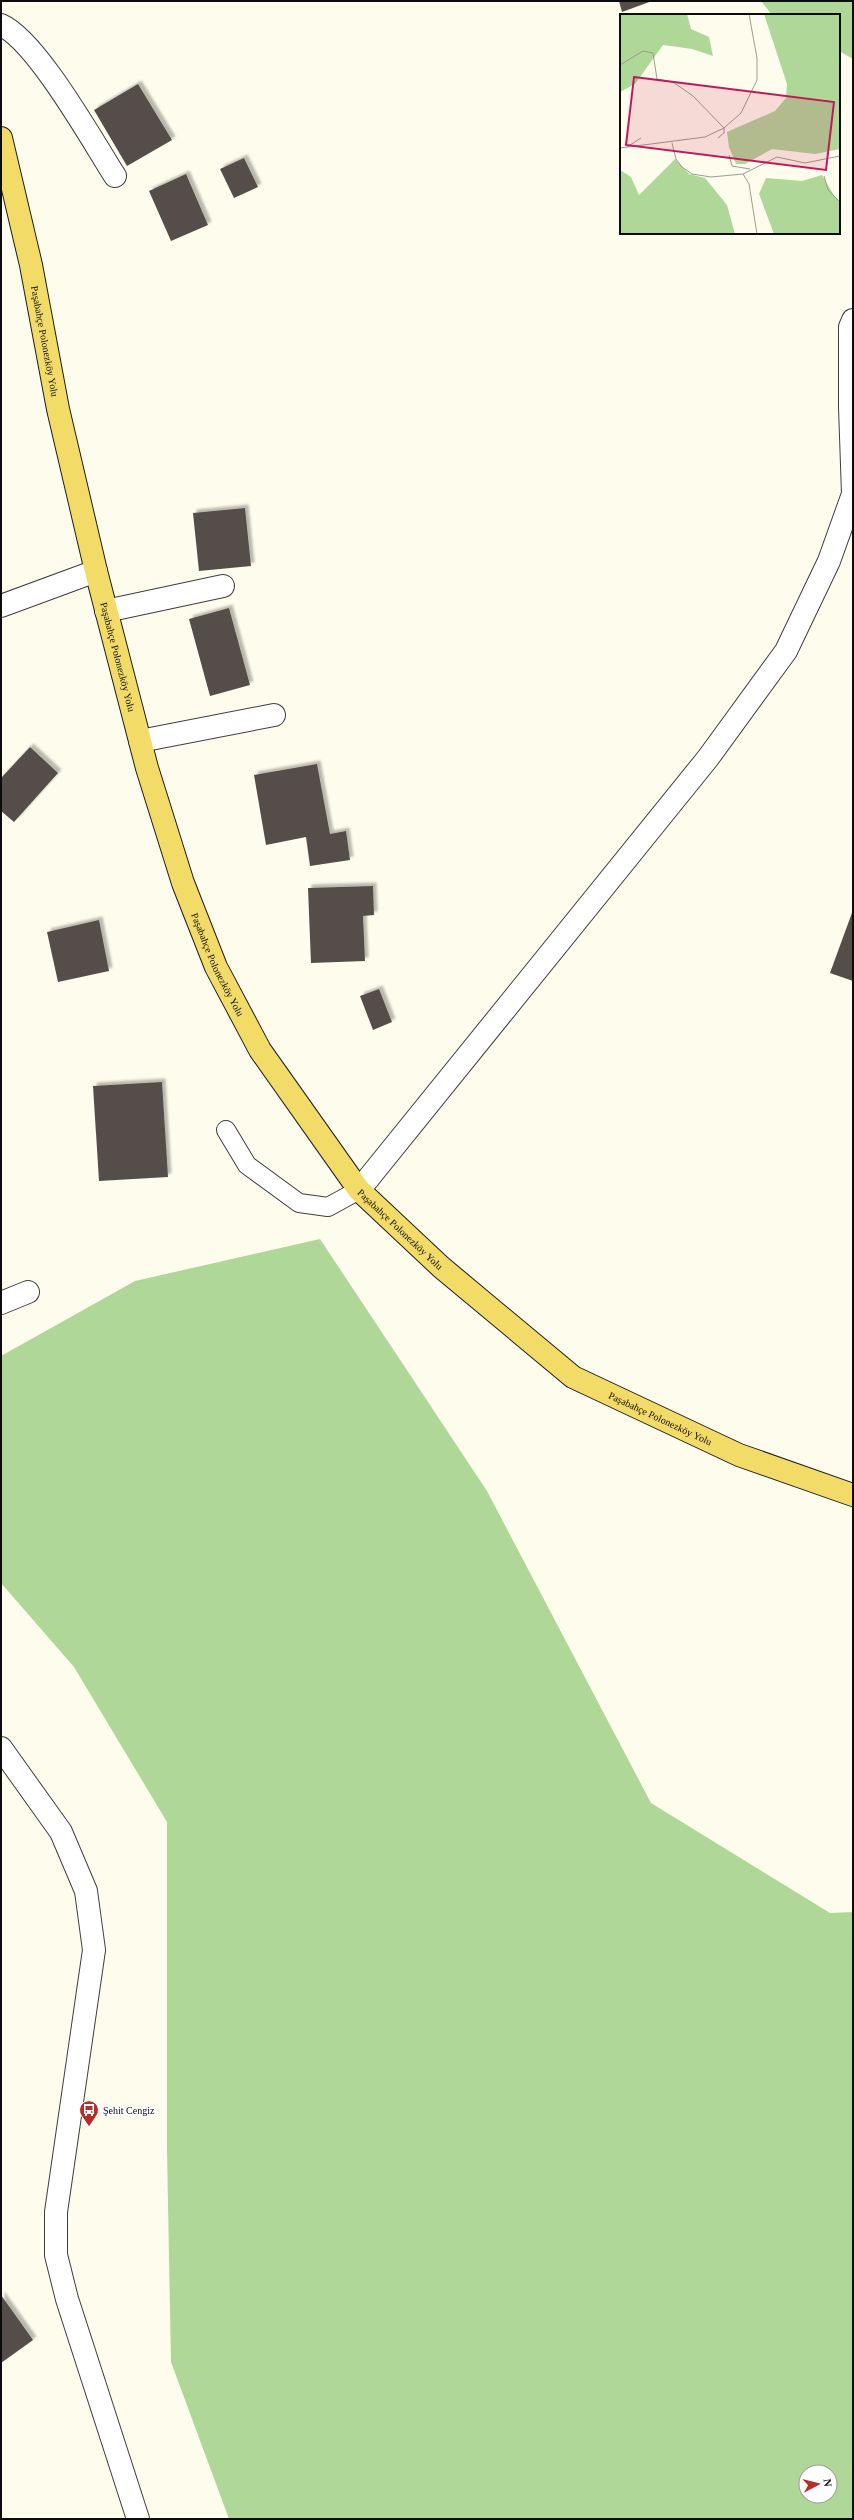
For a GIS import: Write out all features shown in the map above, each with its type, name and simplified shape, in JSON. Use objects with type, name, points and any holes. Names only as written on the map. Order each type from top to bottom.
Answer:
[{"type":"main road","name":"Paşabahçe Polonezköy Yolu","points":[[1,138],[31,265],[58,409],[96,571],[140,741],[183,883],[216,967],[260,1050],[359,1190],[441,1267],[573,1377],[739,1455],[853,1495]]},
{"type":"street","points":[[1,25],[12,30],[40,60],[115,176]]},
{"type":"street","points":[[359,1190],[708,758],[786,651],[829,561],[853,494],[850,407],[850,327],[853,320]]},
{"type":"street","points":[[1,606],[96,571]]},
{"type":"street","points":[[106,611],[223,586]]},
{"type":"street","points":[[140,741],[274,715]]},
{"type":"street","points":[[1,1303],[28,1292]]},
{"type":"street","points":[[1,1748],[61,1832],[86,1891],[94,1950],[56,2212],[56,2255],[67,2299],[138,2519]]},
{"type":"lane","points":[[226,1130],[247,1165],[299,1203],[328,1207],[359,1190]]},
{"type":"green space","points":[[761,1],[853,1],[853,59],[840,52],[840,14],[771,14]]},
{"type":"green space","points":[[320,1239],[487,1491],[651,1803],[830,1913],[853,1912],[853,2519],[229,2519],[171,2362],[167,2150],[167,1822],[74,1667],[1,1583],[1,1356],[135,1281]]},
{"type":"building","points":[[619,1],[652,1],[622,12]]},
{"type":"building","points":[[138,84],[172,140],[127,166],[94,110]]},
{"type":"building","points":[[244,158],[258,187],[234,198],[220,169]]},
{"type":"building","points":[[186,174],[208,225],[171,241],[149,191]]},
{"type":"building","points":[[245,508],[251,566],[199,571],[193,513]]},
{"type":"building","points":[[229,608],[250,685],[210,696],[189,619]]},
{"type":"building","points":[[30,747],[58,773],[14,822],[1,811],[1,778]]},
{"type":"building","points":[[317,764],[330,834],[346,831],[350,860],[310,866],[306,837],[266,845],[254,775]]},
{"type":"building","points":[[373,886],[374,915],[363,916],[365,961],[311,963],[308,888]]},
{"type":"building","points":[[853,910],[853,981],[830,973]]},
{"type":"building","points":[[99,920],[109,971],[58,982],[47,932]]},
{"type":"building","points":[[379,989],[392,1022],[373,1030],[360,996]]},
{"type":"building","points":[[162,1082],[168,1177],[99,1181],[93,1086]]},
{"type":"building","points":[[1,2295],[33,2340],[1,2363]]},
{"type":"place","name":"Şehit Cengiz","points":[[89,2127]]}]
